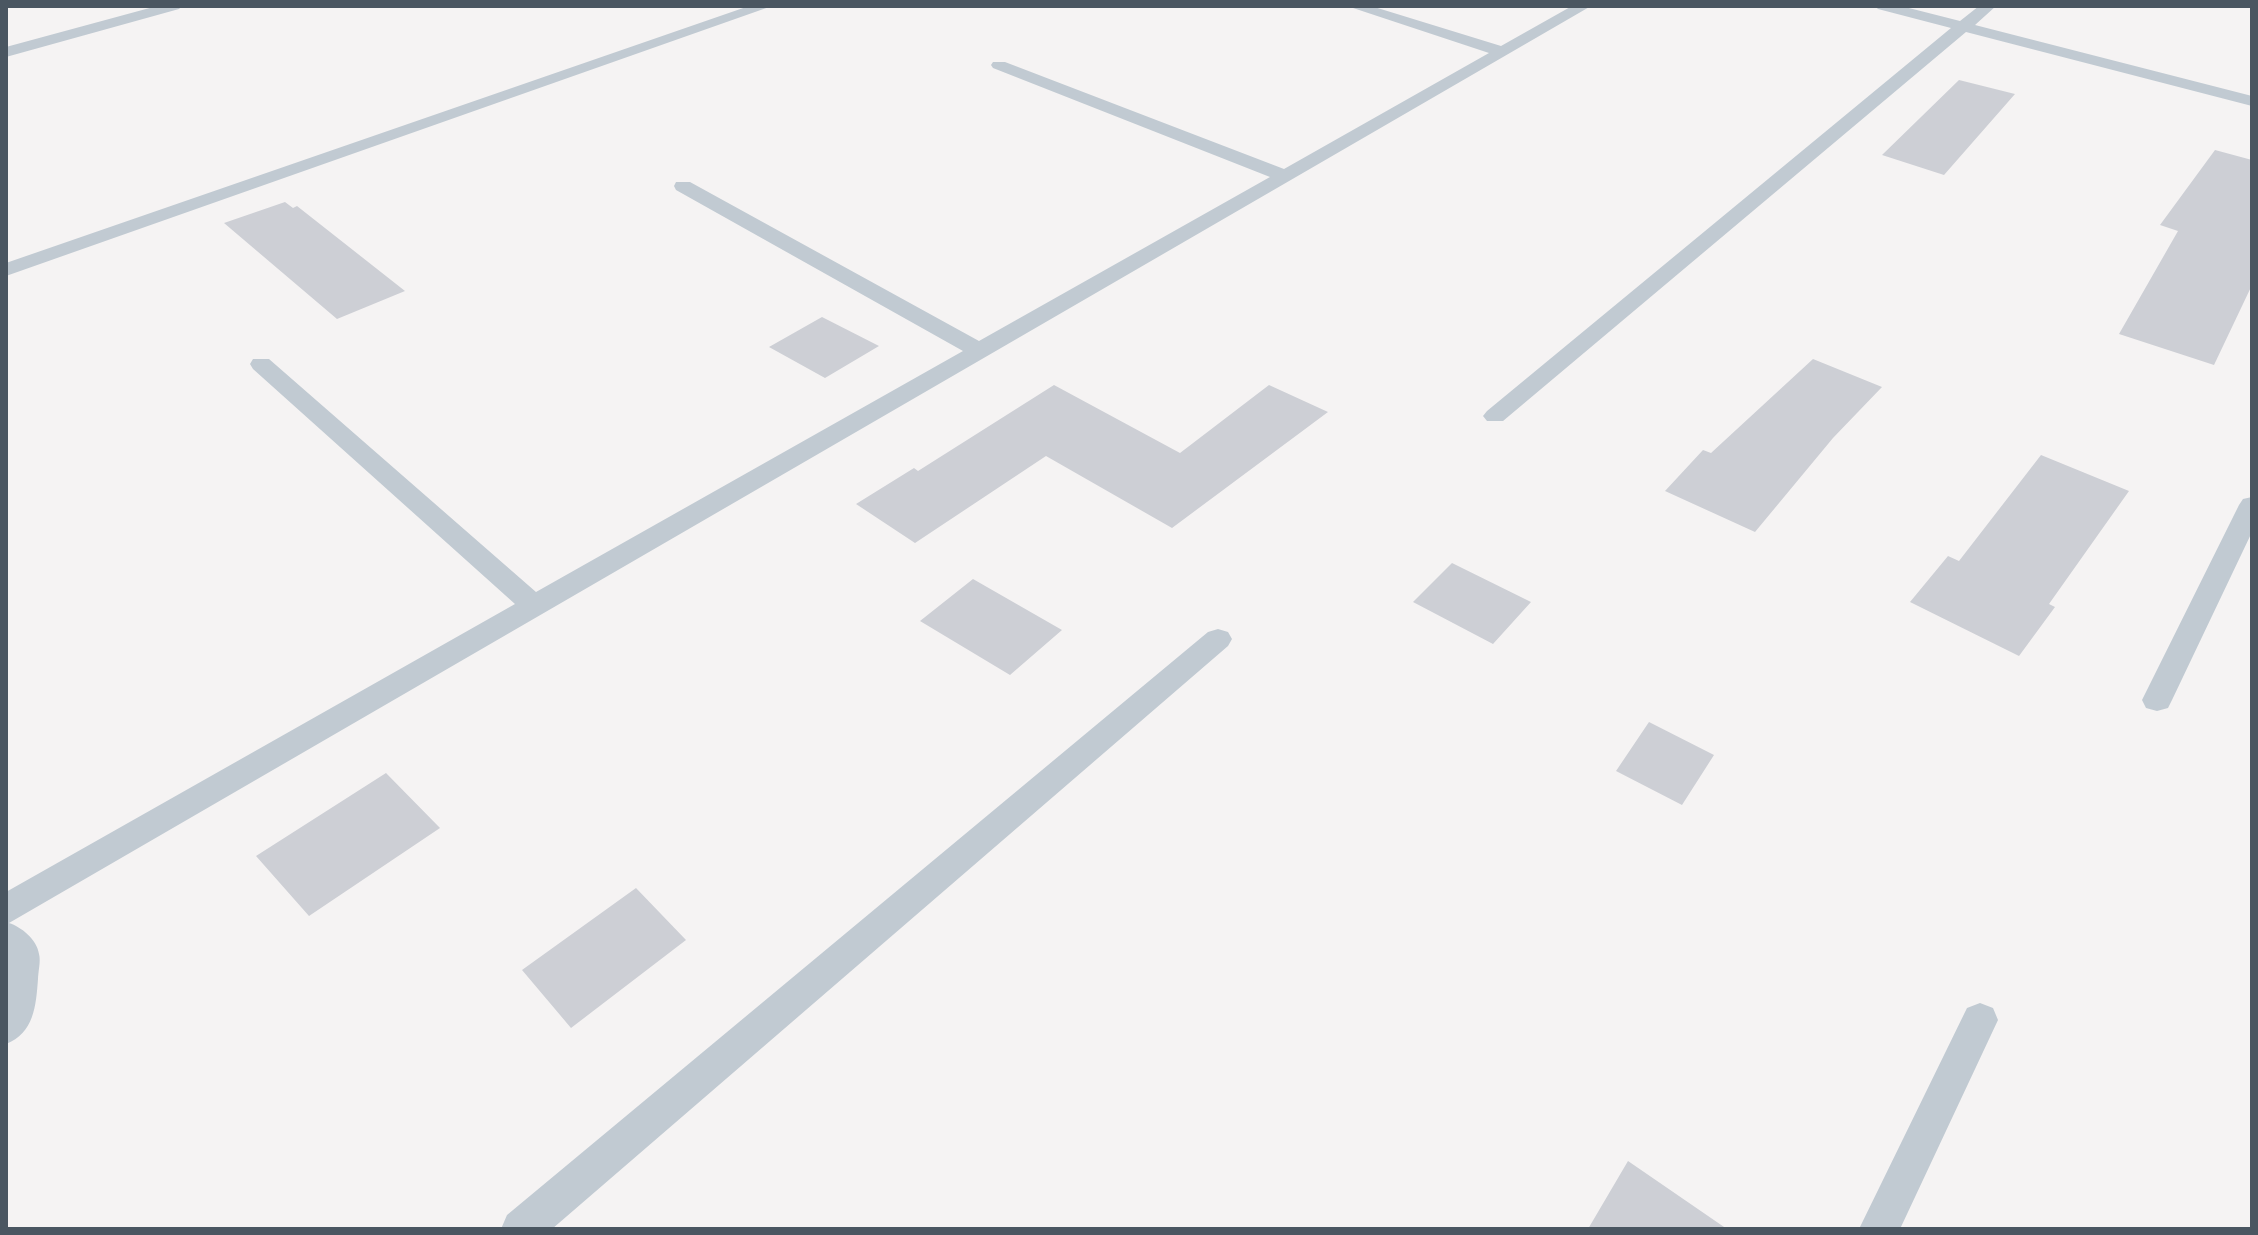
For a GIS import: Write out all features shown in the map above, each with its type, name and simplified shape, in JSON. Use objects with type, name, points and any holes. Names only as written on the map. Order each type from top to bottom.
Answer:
[{"type":"lane","points":[[6,52],[174,6]]},
{"type":"lane","points":[[6,270],[764,6]]},
{"type":"lane","points":[[1355,6],[1502,52]]},
{"type":"lane","points":[[6,909],[1583,6]]},
{"type":"lane","points":[[1883,6],[2252,101]]},
{"type":"lane","points":[[1495,416],[1988,6]]},
{"type":"lane","points":[[999,65],[1285,176]]},
{"type":"lane","points":[[683,186],[980,351]]},
{"type":"lane","points":[[261,364],[534,605]]},
{"type":"lane","points":[[2157,700],[2252,505]]},
{"type":"lane","points":[[521,1229],[1218,639]]},
{"type":"lane","points":[[6,937],[22,953],[18,1009],[6,1027]]},
{"type":"lane","points":[[1879,1229],[1980,1020]]},
{"type":"building","points":[[1959,80],[2015,94],[1944,175],[1882,155]]},
{"type":"building","points":[[2215,150],[2252,160],[2252,285],[2214,365],[2119,334],[2178,231],[2160,225]]},
{"type":"building","points":[[285,202],[293,208],[297,206],[405,291],[337,319],[224,223]]},
{"type":"building","points":[[822,317],[879,346],[825,378],[769,347]]},
{"type":"building","points":[[1813,359],[1882,387],[1833,438],[1755,532],[1665,491],[1703,450],[1711,453]]},
{"type":"building","points":[[1054,385],[1180,453],[1269,385],[1328,412],[1172,528],[1046,456],[915,543],[856,504],[914,468],[918,471]]},
{"type":"building","points":[[2041,455],[2129,491],[2049,604],[2055,607],[2019,656],[1910,602],[1948,556],[1959,561]]},
{"type":"building","points":[[1452,563],[1531,602],[1493,644],[1413,602]]},
{"type":"building","points":[[973,579],[1062,630],[1010,675],[920,621]]},
{"type":"building","points":[[1649,722],[1714,755],[1682,805],[1616,771]]},
{"type":"building","points":[[386,773],[440,828],[309,916],[256,856]]},
{"type":"building","points":[[636,888],[686,940],[571,1028],[522,970]]},
{"type":"building","points":[[1628,1161],[1727,1229],[1588,1229]]}]
